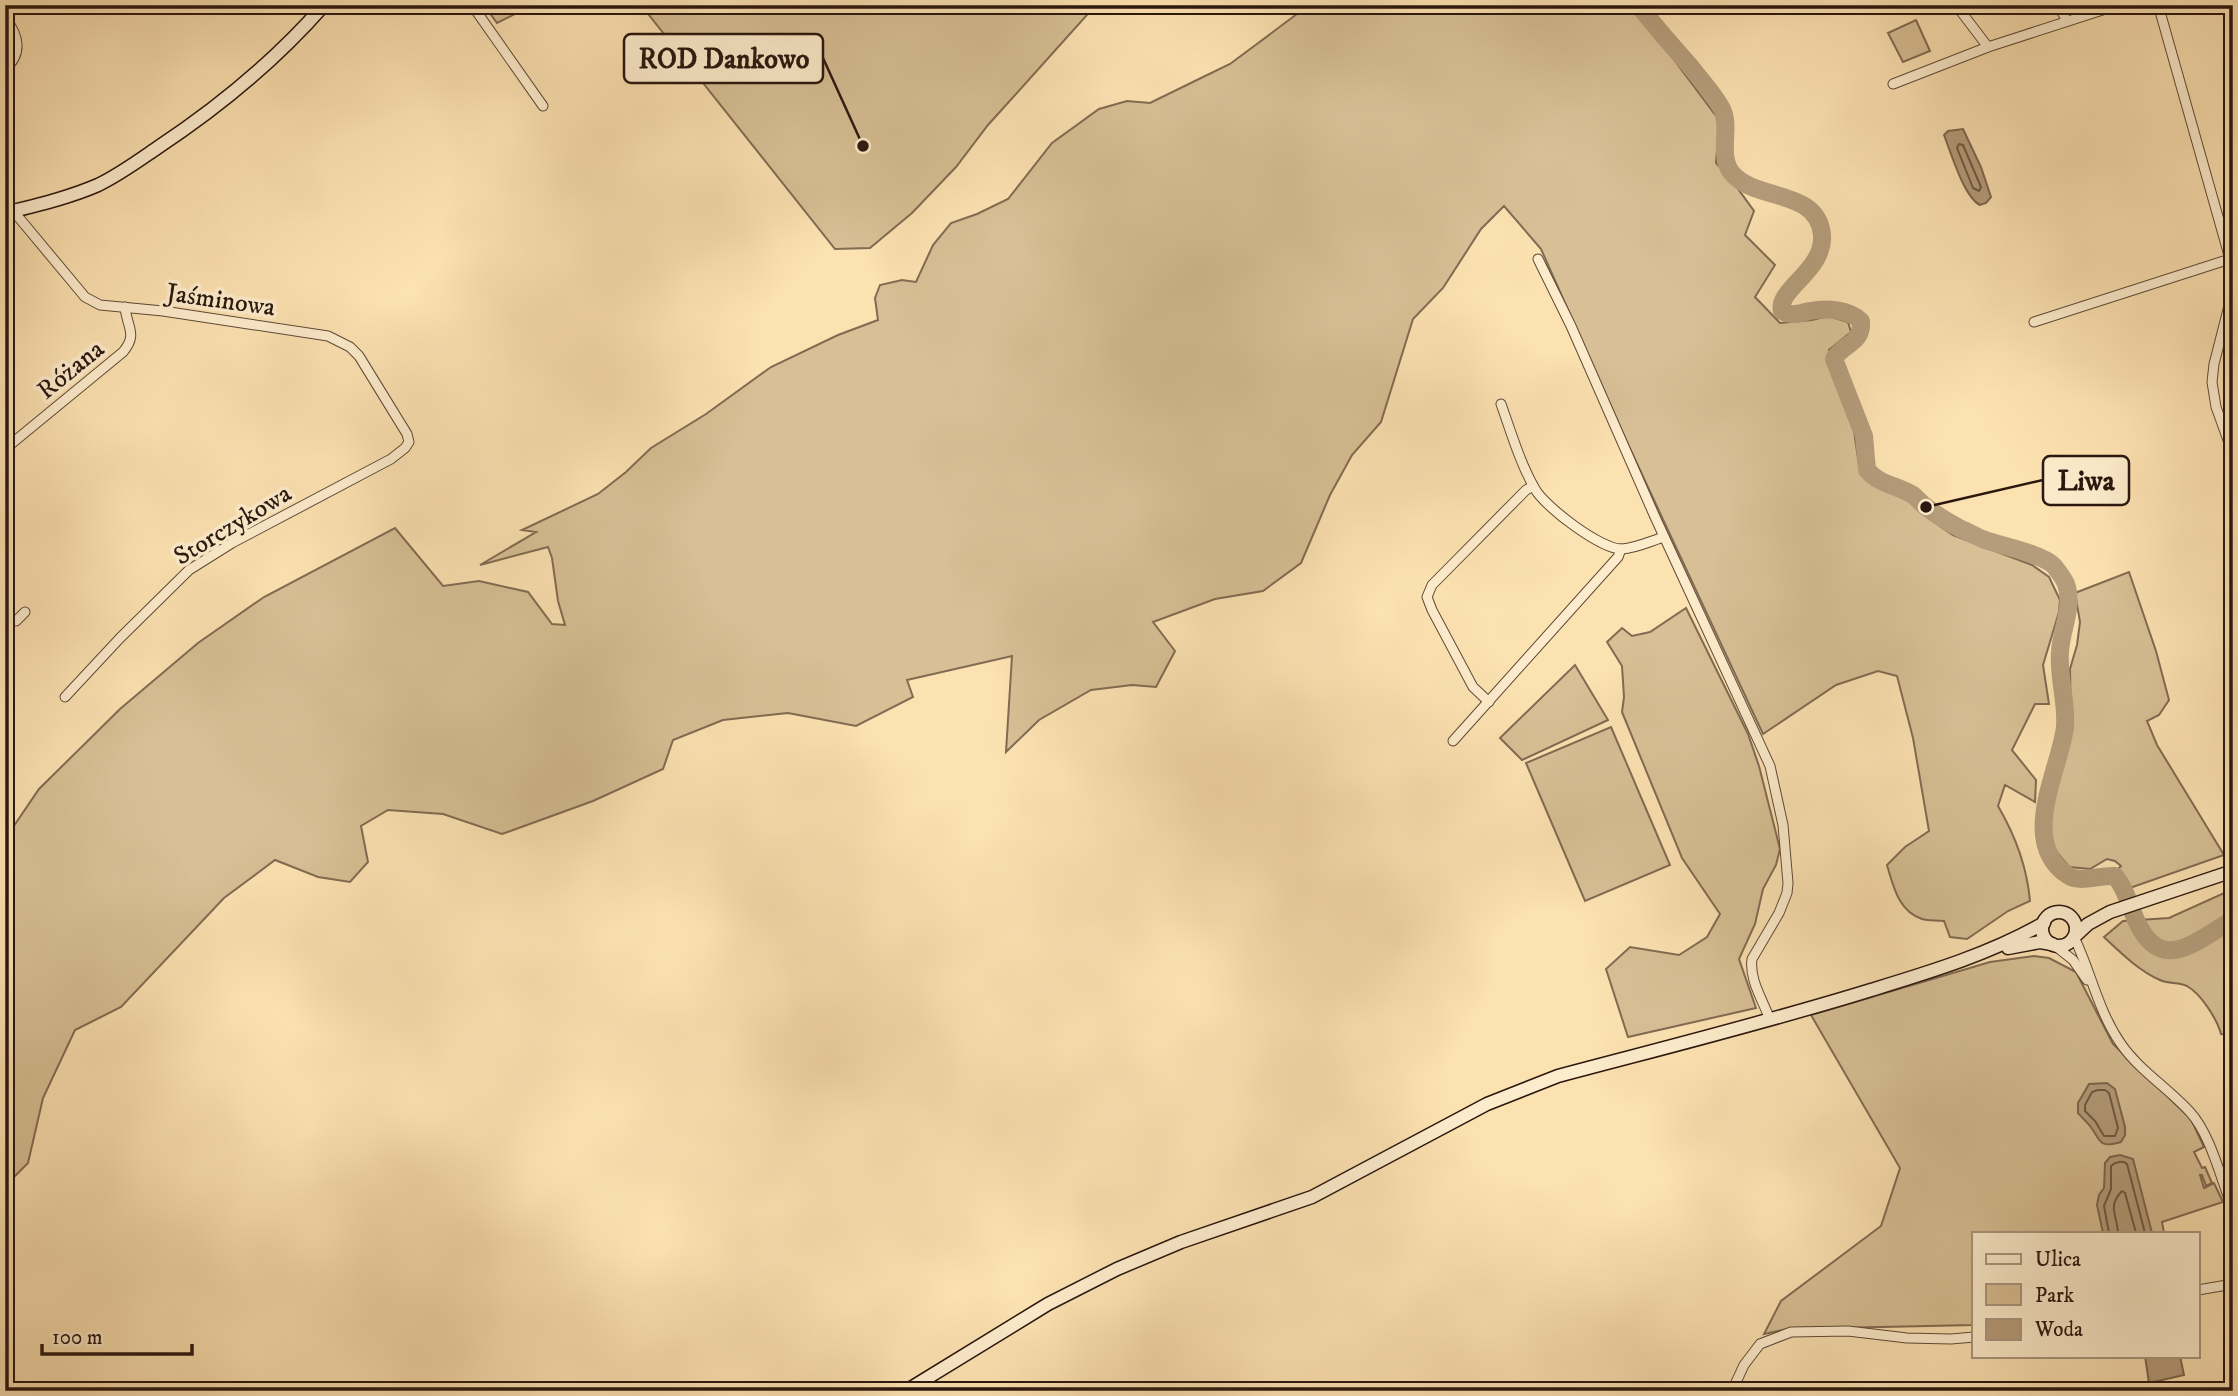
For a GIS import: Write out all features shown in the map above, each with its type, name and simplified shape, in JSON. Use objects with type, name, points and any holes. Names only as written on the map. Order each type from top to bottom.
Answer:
[{"type":"main road","points":[[8,208],[73,195],[101,183],[166,142],[233,93],[274,58],[324,5]]},
{"type":"main road","points":[[906,1391],[1048,1304],[1108,1273],[1181,1242],[1311,1197],[1500,1098],[1558,1076],[1770,1020],[1977,955],[2040,942],[2066,944],[2088,924],[2110,912],[2233,872]]},
{"type":"main road","points":[[2070,916],[2110,912]]},
{"type":"main road","points":[[1977,955],[2023,935],[2044,923],[2054,913],[2070,916],[2076,925],[2074,937]]},
{"type":"main road","points":[[2044,923],[2043,933],[2054,944]]},
{"type":"street","points":[[472,5],[544,106]]},
{"type":"street","points":[[1955,5],[1988,47]]},
{"type":"street","points":[[2058,5],[2067,21]]},
{"type":"street","points":[[1893,84],[1988,47],[2118,5]]},
{"type":"street","points":[[2145,5],[2154,9],[2161,6],[2231,258],[2232,290],[2214,363],[2212,383],[2216,407],[2233,454]]},
{"type":"street","points":[[5,19],[17,36],[16,57],[5,69]]},
{"type":"street","name":"Jaśminowa","points":[[8,208],[85,297],[100,305],[328,336],[350,347],[359,356],[409,442]]},
{"type":"street","points":[[2034,322],[2231,258]]},
{"type":"street","points":[[1538,259],[1571,326],[1664,537],[1770,766],[1777,791],[1786,849],[1787,893],[1779,913],[1752,959],[1751,967],[1770,1020]]},
{"type":"street","name":"Różana","points":[[5,449],[131,343],[125,307]]},
{"type":"street","points":[[1501,404],[1537,493],[1583,533],[1607,546],[1621,549],[1664,537]]},
{"type":"street","name":"Storczykowa","points":[[65,697],[189,570],[232,543],[391,459],[409,442]]},
{"type":"street","points":[[1489,702],[1473,687],[1427,597],[1432,585],[1533,486]]},
{"type":"street","points":[[1453,741],[1618,557],[1621,549]]},
{"type":"street","points":[[5,619],[16,621],[25,612]]},
{"type":"street","points":[[2074,937],[2092,987],[2122,1046],[2191,1113],[2210,1149],[2233,1209]]},
{"type":"street","points":[[2054,944],[2073,960],[2092,987]]},
{"type":"street","points":[[2200,1290],[2233,1284]]},
{"type":"street","points":[[1732,1391],[1744,1365],[1760,1344],[1791,1332],[1848,1331],[1919,1338],[1972,1337]]},
{"type":"green space","points":[[484,5],[533,5],[497,23]]},
{"type":"green space","points":[[641,5],[1081,5],[1087,15],[988,125],[956,167],[912,213],[870,248],[835,249]]},
{"type":"green space","points":[[1309,5],[1412,5],[1419,10],[1423,5],[1633,5],[1719,120],[1716,163],[1754,211],[1745,235],[1775,265],[1755,297],[1780,323],[1828,316],[1848,322],[1851,332],[1829,350],[1839,393],[1854,431],[1859,465],[1883,490],[1906,498],[1921,513],[1953,535],[2032,565],[2049,577],[2060,600],[2043,665],[2049,704],[2035,704],[2012,750],[2036,780],[2035,802],[2005,785],[1998,806],[2019,852],[2030,901],[2008,911],[1967,939],[1950,937],[1944,921],[1922,919],[1902,904],[1887,865],[1905,847],[1929,831],[1913,738],[1897,676],[1878,671],[1836,685],[1763,734],[1626,440],[1541,249],[1504,206],[1481,229],[1443,288],[1413,319],[1381,422],[1352,455],[1330,495],[1301,563],[1263,591],[1215,599],[1153,622],[1175,651],[1156,687],[1132,685],[1091,690],[1039,720],[1006,752],[1012,656],[907,680],[913,697],[856,726],[788,713],[723,720],[673,740],[663,769],[593,801],[502,834],[443,814],[388,810],[361,826],[368,862],[350,882],[318,877],[275,860],[224,898],[121,1007],[75,1030],[43,1098],[28,1163],[5,1186],[5,839],[39,789],[120,709],[198,643],[264,597],[395,528],[443,586],[479,581],[528,592],[552,624],[565,625],[548,547],[480,565],[536,532],[522,530],[598,494],[651,448],[706,414],[771,367],[838,335],[878,320],[875,298],[880,285],[902,280],[916,282],[933,245],[951,223],[1008,199],[1052,143],[1099,109],[1127,101],[1150,103],[1230,64]]},
{"type":"green space","points":[[1916,20],[1930,51],[1903,62],[1888,33]]},
{"type":"green space","points":[[2129,572],[2156,651],[2169,700],[2159,715],[2147,721],[2157,745],[2224,855],[2127,889],[2116,871],[2121,866],[2115,861],[2107,859],[2090,869],[2069,867],[2050,844],[2049,811],[2063,747],[2071,730],[2070,669],[2080,622],[2075,593]]},
{"type":"green space","points":[[1686,608],[1748,734],[1780,849],[1776,865],[1763,889],[1755,924],[1739,959],[1756,1008],[1628,1037],[1606,969],[1630,947],[1679,955],[1707,937],[1720,914],[1682,858],[1622,712],[1622,666],[1607,642],[1622,628],[1632,636],[1650,632]]},
{"type":"green space","points":[[1575,665],[1608,720],[1522,760],[1500,738]]},
{"type":"green space","points":[[1611,727],[1670,865],[1585,901],[1526,763]]},
{"type":"green space","points":[[2233,889],[2233,1035],[2221,1034],[2208,1007],[2192,990],[2145,972],[2104,937],[2123,921],[2169,918]]},
{"type":"green space","points":[[2034,956],[2049,958],[2076,972],[2113,1044],[2191,1119],[2204,1147],[2194,1152],[2212,1183],[2206,1186],[2200,1175],[2204,1188],[2214,1183],[2223,1202],[2162,1222],[2164,1232],[1972,1232],[1972,1325],[1787,1329],[1764,1334],[1781,1301],[1881,1226],[1900,1168],[1811,1015],[1990,962]]},
{"type":"water","points":[[1963,129],[1981,167],[1991,197],[1980,205],[1963,184],[1944,135],[1948,131]]},
{"type":"water","points":[[2107,1083],[2115,1089],[2125,1135],[2121,1142],[2104,1144],[2078,1113],[2078,1103],[2089,1084]]},
{"type":"water","points":[[2120,1155],[2133,1159],[2152,1232],[2103,1232],[2097,1205],[2104,1188],[2105,1163],[2110,1157]]},
{"type":"water","points":[[2145,1358],[2180,1358],[2184,1375],[2149,1383]]},
{"type":"waterway","points":[[1638,5],[1722,109],[1725,157],[1731,172],[1754,188],[1798,202],[1818,220],[1822,235],[1821,247],[1809,269],[1786,295],[1782,311],[1793,314],[1837,310],[1861,321],[1859,335],[1834,359],[1864,436],[1867,470],[1877,479],[1913,495],[1933,512],[1961,529],[2049,562],[2065,582],[2069,601],[2060,661],[2065,727],[2050,784],[2044,826],[2046,845],[2054,862],[2074,878],[2115,876],[2136,920],[2156,947],[2180,949],[2233,920]]},
{"type":"place","name":"ROD Dankowo","points":[[863,146]]},
{"type":"place","name":"Liwa","points":[[1926,507]]}]
